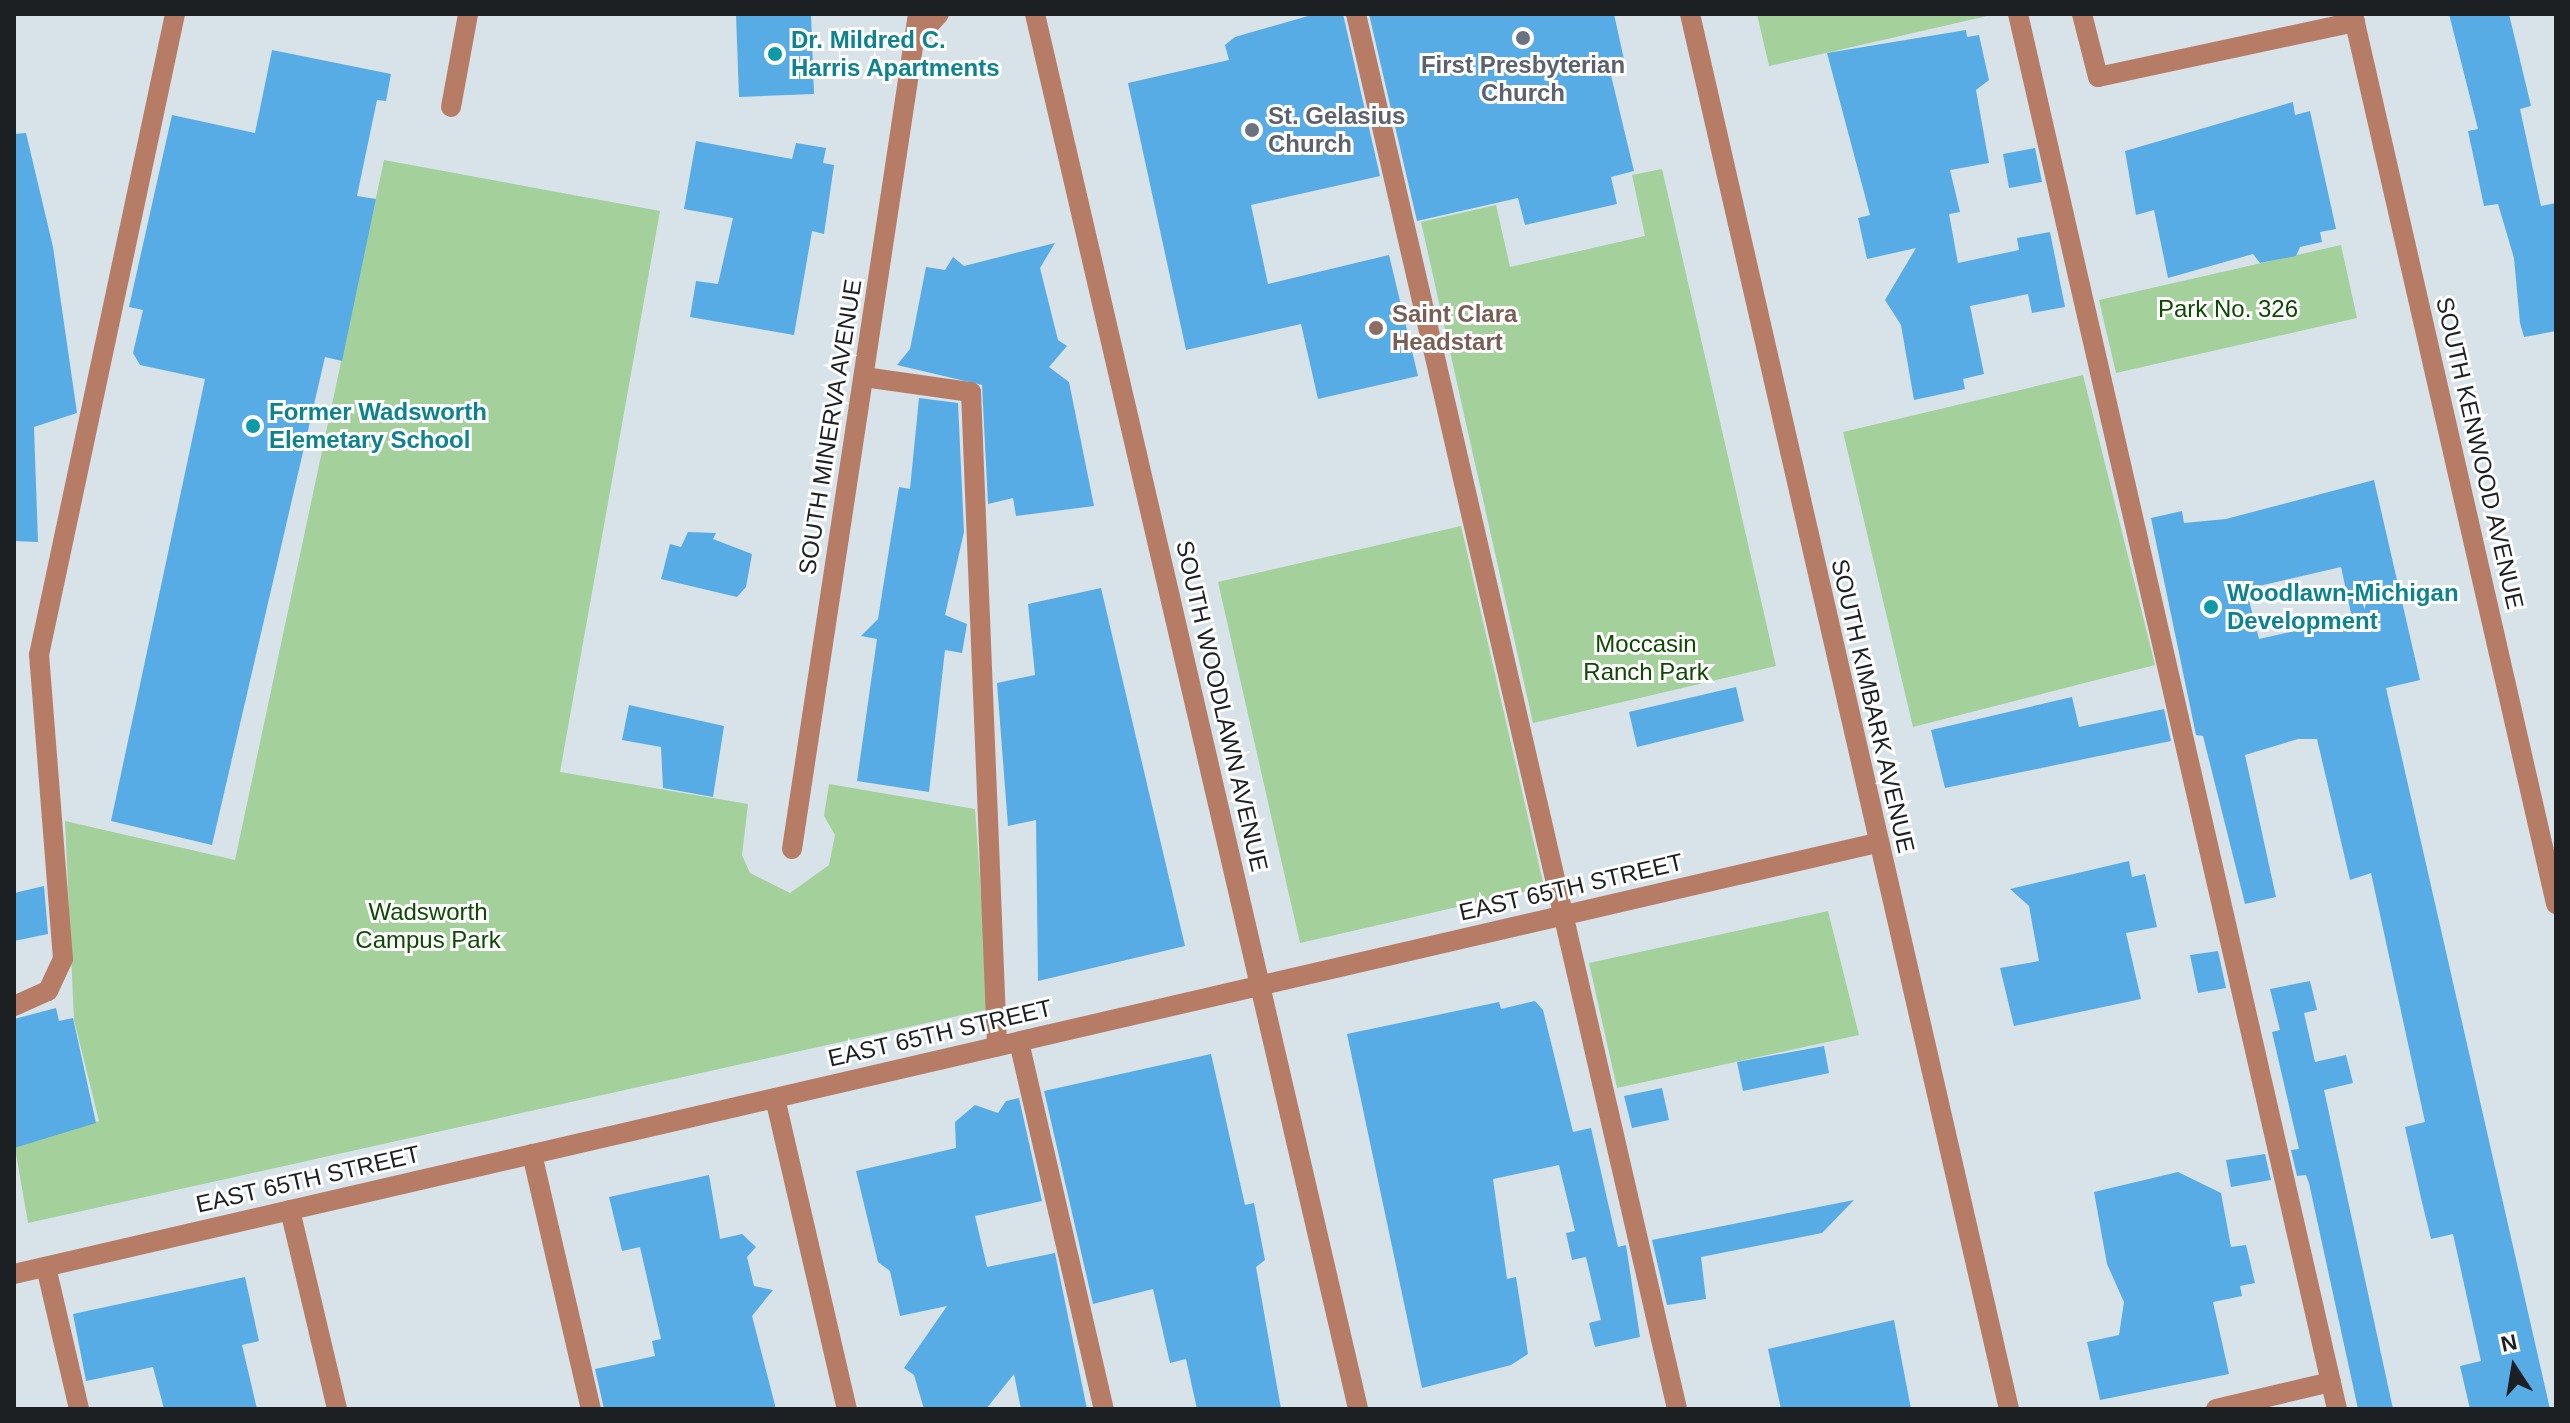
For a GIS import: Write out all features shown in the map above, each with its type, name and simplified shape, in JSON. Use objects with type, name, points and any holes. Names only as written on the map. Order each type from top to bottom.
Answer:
[{"type":"street","points":[[14,1006],[48,991],[63,959],[39,655],[175,14]]},
{"type":"street","points":[[451,107],[468,14]]},
{"type":"street","name":"SOUTH MINERVA AVENUE","points":[[792,849],[919,36],[918,14]]},
{"type":"street","points":[[919,36],[939,14]]},
{"type":"street","name":"SOUTH WOODLAWN AVENUE","points":[[1035,14],[1358,1409]]},
{"type":"street","points":[[1356,14],[1677,1409]]},
{"type":"street","name":"SOUTH KIMBARK AVENUE","points":[[1690,14],[1877,843],[2009,1409]]},
{"type":"street","points":[[2018,14],[2337,1409]]},
{"type":"street","points":[[2082,14],[2098,77],[2354,18]]},
{"type":"street","name":"SOUTH KENWOOD AVENUE","points":[[2354,18],[2556,904]]},
{"type":"street","points":[[864,377],[971,392],[997,1046]]},
{"type":"street","name":"EAST 65TH STREET","points":[[14,1274],[1877,843]]},
{"type":"street","points":[[1019,1042],[1104,1409]]},
{"type":"street","points":[[775,1098],[847,1409]]},
{"type":"street","points":[[532,1154],[591,1409]]},
{"type":"street","points":[[290,1210],[337,1409]]},
{"type":"street","points":[[46,1267],[79,1409]]},
{"type":"street","points":[[2216,1409],[2331,1382]]},
{"type":"green space","points":[[1757,14],[1996,14],[1769,66]]},
{"type":"green space","name":"Wadsworth Campus Park","points":[[384,160],[660,211],[560,772],[748,804],[742,855],[750,873],[790,893],[829,865],[835,835],[824,816],[829,784],[975,809],[989,1009],[28,1223],[14,1142],[99,1121],[74,1020],[65,821],[235,860]]},
{"type":"green space","name":"Moccasin Ranch Park","points":[[1662,169],[1776,666],[1533,723],[1421,222],[1496,205],[1510,267],[1645,236],[1632,175]]},
{"type":"green space","name":"Park No. 326","points":[[2341,245],[2357,318],[2116,373],[2099,300]]},
{"type":"green space","points":[[2083,375],[2155,665],[1913,727],[1843,432]]},
{"type":"green space","points":[[1461,526],[1544,887],[1300,943],[1218,582]]},
{"type":"green space","points":[[1828,911],[1859,1035],[1617,1088],[1589,963]]},
{"type":"building","name":"Dr. Mildred C. Harris Apartments","points":[[736,14],[811,14],[814,94],[739,97]]},
{"type":"building","points":[[1315,14],[1343,14],[1380,176],[1251,205],[1268,284],[1389,255],[1418,376],[1318,399],[1301,324],[1186,350],[1128,83],[1229,60],[1225,45],[1235,37]]},
{"type":"building","points":[[1369,14],[1614,14],[1625,64],[1609,67],[1634,171],[1611,177],[1617,204],[1525,225],[1518,198],[1417,221]]},
{"type":"building","points":[[2449,14],[2509,14],[2531,106],[2520,109],[2541,206],[2556,203],[2556,331],[2524,337],[2514,258],[2498,204],[2484,206],[2468,131],[2478,129]]},
{"type":"building","points":[[1966,30],[1967,37],[1979,35],[1989,80],[1976,90],[1989,163],[1950,170],[1960,212],[1949,214],[1958,263],[2019,250],[2017,238],[2050,232],[2065,307],[2032,313],[2028,294],[1970,306],[1984,374],[1963,379],[1965,389],[1914,400],[1901,325],[1885,300],[1916,248],[1867,259],[1858,218],[1870,215],[1827,53]]},
{"type":"building","name":"Former Wadsworth Elemetary School","points":[[272,50],[391,74],[386,101],[377,100],[357,196],[376,199],[342,361],[325,357],[212,845],[111,821],[205,379],[140,365],[133,353],[143,310],[129,307],[172,115],[255,133]]},
{"type":"building","points":[[2293,102],[2295,115],[2310,111],[2336,229],[2320,232],[2322,242],[2300,247],[2296,256],[2260,263],[2253,254],[2168,278],[2154,210],[2136,215],[2125,151]]},
{"type":"building","points":[[26,133],[53,247],[77,413],[34,427],[38,542],[14,541],[14,134]]},
{"type":"building","points":[[696,141],[792,159],[796,143],[826,148],[823,163],[834,165],[824,234],[812,231],[794,335],[690,317],[696,281],[718,284],[733,218],[684,209]]},
{"type":"building","points":[[2035,148],[2042,182],[2009,188],[2003,154]]},
{"type":"building","points":[[1055,243],[1040,268],[1058,340],[1067,346],[1049,367],[1069,382],[1094,506],[1016,516],[1013,498],[988,504],[982,385],[897,365],[910,349],[926,267],[945,270],[953,257],[964,266]]},
{"type":"building","points":[[919,398],[958,403],[964,532],[945,615],[967,624],[962,653],[945,650],[929,792],[857,781],[877,639],[861,636],[878,619],[899,487],[910,489]]},
{"type":"building","points":[[2374,480],[2420,680],[2386,688],[2550,1409],[2470,1409],[2460,1366],[2481,1361],[2453,1234],[2431,1239],[2421,1198],[2405,1127],[2425,1122],[2371,873],[2350,880],[2317,739],[2298,739],[2245,755],[2276,897],[2245,904],[2203,736],[2196,735],[2151,518],[2182,511],[2184,523],[2226,519]],"holes":[[[2341,567],[2352,618],[2259,639],[2246,589]]]},
{"type":"building","points":[[688,532],[716,533],[713,539],[752,554],[746,587],[737,597],[661,579],[670,544],[681,547]]},
{"type":"building","points":[[1101,588],[1185,946],[1038,981],[1036,820],[1008,826],[997,683],[1035,675],[1028,604]]},
{"type":"building","points":[[1736,687],[1744,721],[1637,747],[1629,712]]},
{"type":"building","points":[[2072,697],[2079,727],[2164,709],[2171,741],[1945,788],[1931,730]]},
{"type":"building","points":[[629,705],[724,726],[713,797],[663,788],[661,747],[622,740]]},
{"type":"building","points":[[2129,861],[2132,877],[2145,874],[2157,927],[2126,933],[2141,999],[2014,1026],[2000,968],[2039,961],[2029,906],[2010,889]]},
{"type":"building","points":[[44,886],[48,934],[14,941],[14,893]]},
{"type":"building","points":[[2218,951],[2226,988],[2198,993],[2190,955]]},
{"type":"building","points":[[2310,981],[2317,1010],[2304,1013],[2315,1062],[2346,1055],[2353,1083],[2324,1090],[2393,1409],[2358,1409],[2309,1183],[2306,1175],[2297,1176],[2291,1150],[2299,1149],[2272,1032],[2280,1030],[2270,989]]},
{"type":"building","points":[[1535,1001],[1543,1010],[1573,1132],[1591,1128],[1618,1247],[1626,1245],[1640,1337],[1595,1347],[1589,1323],[1601,1320],[1586,1257],[1572,1260],[1566,1233],[1575,1231],[1559,1165],[1493,1179],[1507,1279],[1516,1277],[1528,1354],[1511,1365],[1422,1388],[1347,1034],[1499,1002],[1501,1009]]},
{"type":"building","points":[[56,1008],[59,1021],[73,1018],[96,1123],[14,1148],[14,1019]]},
{"type":"building","points":[[1824,1046],[1829,1073],[1743,1091],[1737,1062]]},
{"type":"building","points":[[1211,1054],[1245,1205],[1254,1203],[1265,1260],[1256,1267],[1281,1409],[1197,1409],[1186,1359],[1170,1363],[1153,1289],[1093,1304],[1044,1091]]},
{"type":"building","points":[[1662,1088],[1669,1120],[1632,1128],[1624,1096]]},
{"type":"building","points":[[1019,1098],[1042,1201],[975,1216],[987,1267],[1055,1253],[1087,1409],[1021,1409],[1014,1374],[986,1409],[924,1409],[914,1375],[904,1368],[947,1306],[900,1316],[890,1271],[878,1262],[856,1171],[956,1148],[955,1122],[975,1105],[998,1113],[1006,1101]]},
{"type":"building","points":[[2265,1154],[2271,1180],[2231,1187],[2226,1160]]},
{"type":"building","points":[[2178,1172],[2221,1193],[2231,1247],[2246,1245],[2255,1283],[2240,1286],[2242,1296],[2213,1302],[2229,1374],[2100,1400],[2087,1342],[2119,1335],[2124,1302],[2107,1264],[2094,1192]]},
{"type":"building","points":[[709,1175],[720,1239],[742,1234],[756,1247],[747,1257],[754,1286],[773,1290],[752,1316],[776,1409],[604,1409],[595,1369],[655,1356],[652,1341],[661,1339],[640,1247],[622,1251],[609,1197]]},
{"type":"building","points":[[1854,1200],[1822,1233],[1701,1257],[1706,1299],[1667,1305],[1652,1240]]},
{"type":"building","points":[[245,1277],[259,1341],[242,1345],[257,1409],[164,1409],[153,1367],[86,1381],[73,1314]]},
{"type":"building","points":[[1894,1320],[1911,1409],[1781,1409],[1768,1349]]},
{"type":"place","name":"First Presbyterian Church","points":[[1523,38]]},
{"type":"place","name":"Dr. Mildred C. Harris Apartments","points":[[775,54]]},
{"type":"place","name":"St. Gelasius Church","points":[[1252,130]]},
{"type":"place","name":"Saint Clara Headstart","points":[[1376,328]]},
{"type":"place","name":"Former Wadsworth Elemetary School","points":[[253,426]]},
{"type":"place","name":"Woodlawn-Michigan Development","points":[[2211,607]]}]
